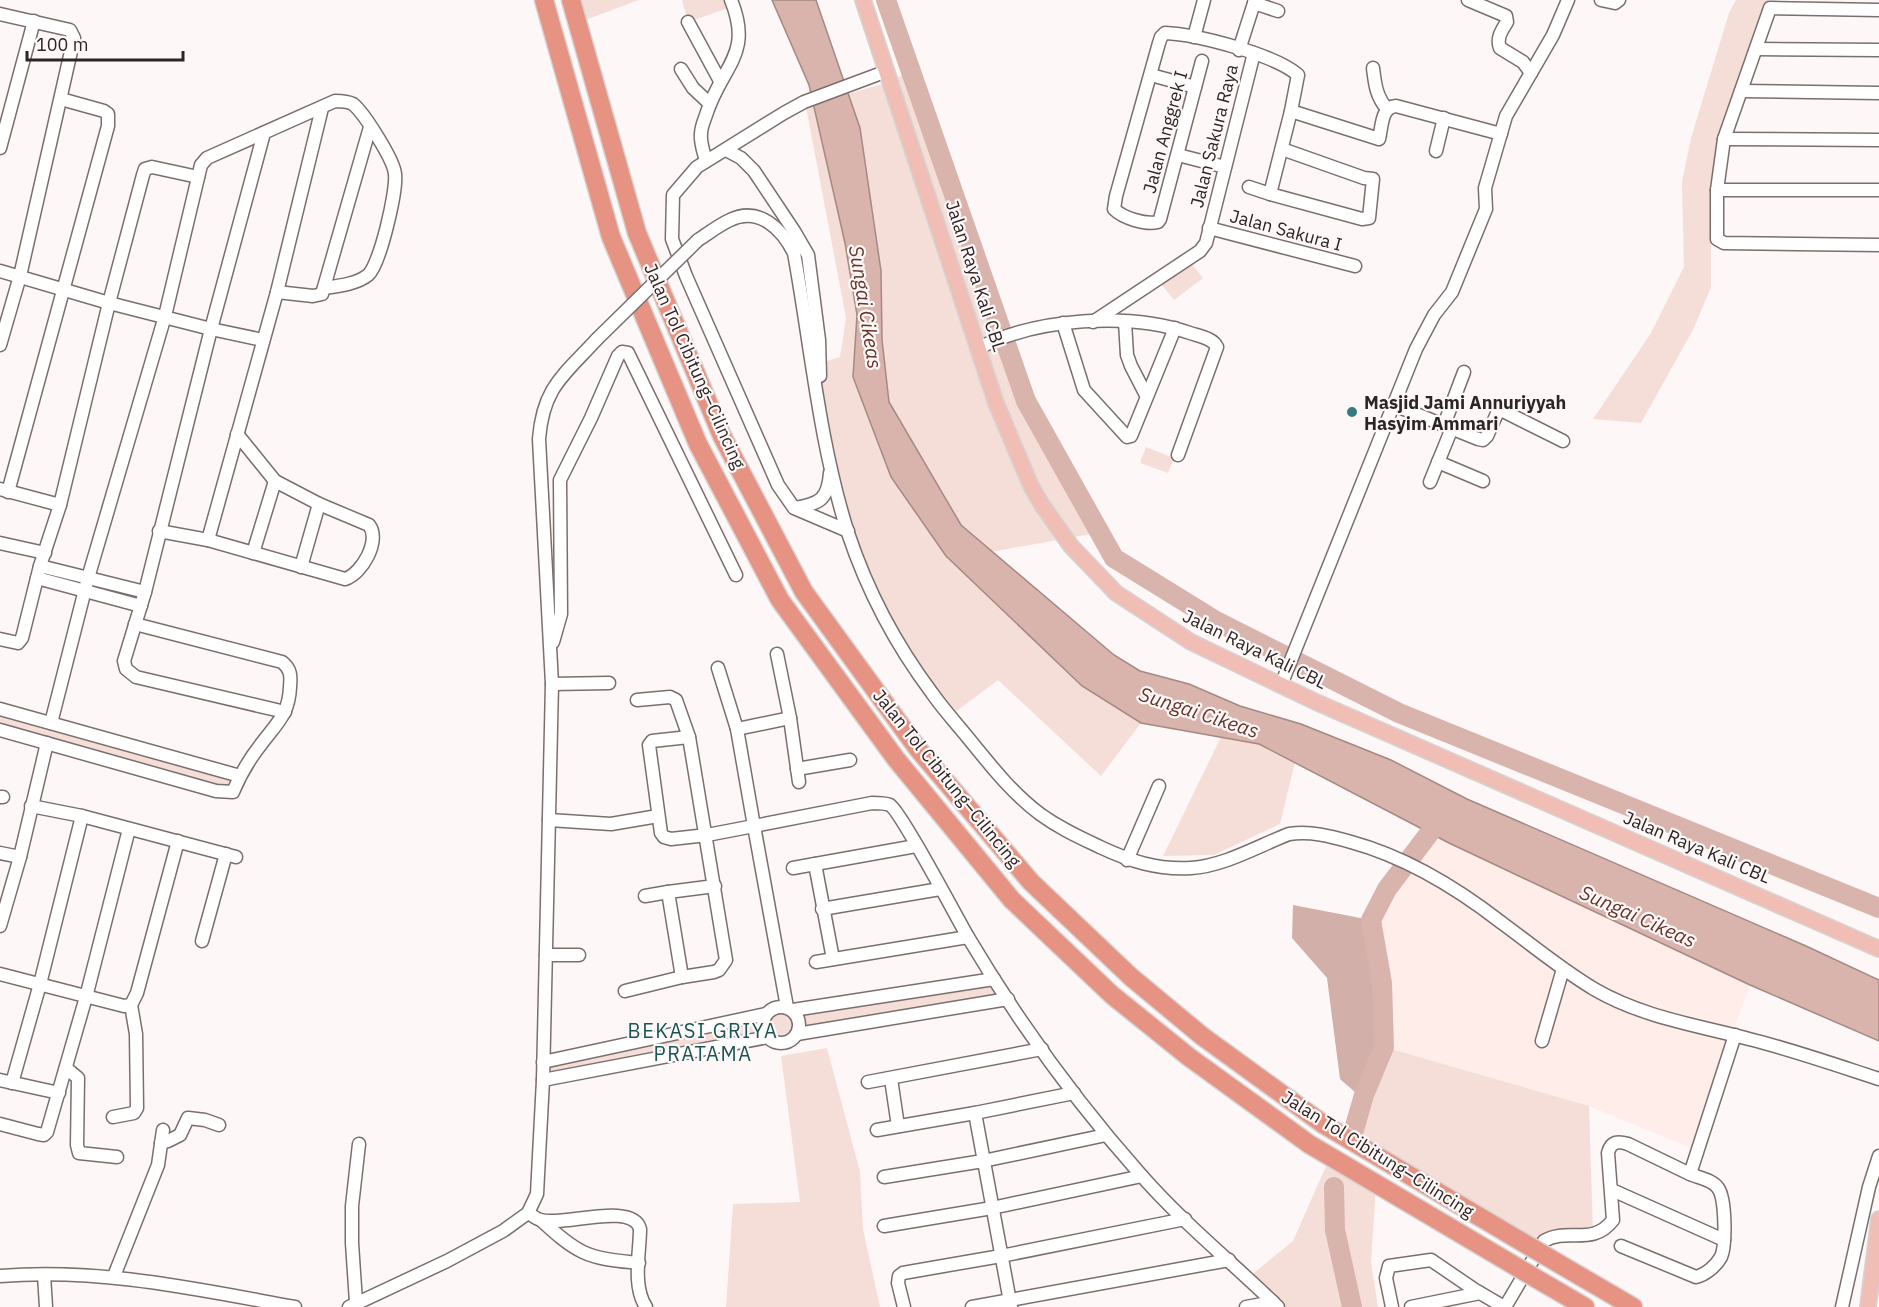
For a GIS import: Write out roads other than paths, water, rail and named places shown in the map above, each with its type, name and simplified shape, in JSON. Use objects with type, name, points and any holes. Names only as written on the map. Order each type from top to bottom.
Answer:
[{"type":"highway","name":"Jalan Tol Cibitung–Cilincing","points":[[543,0],[611,237],[698,444],[780,600],[896,759],[1012,900],[1112,995],[1189,1057],[1309,1144],[1584,1307]]},
{"type":"highway","name":"Jalan Tol Cibitung–Cilincing","points":[[571,0],[637,233],[722,436],[804,592],[918,748],[1030,882],[1131,977],[1202,1036],[1323,1124],[1633,1307]]},
{"type":"main road","name":"Jalan Raya Kali CBL","points":[[862,0],[980,348],[996,403],[1030,486],[1083,560],[1116,593],[1167,627],[1213,653],[1281,685],[1879,949]]},
{"type":"main road","points":[[1868,1307],[1879,1219]]},
{"type":"street","points":[[706,161],[701,134],[710,104],[720,81],[737,53],[739,43],[738,21],[731,0]]},
{"type":"street","points":[[1194,37],[1204,0]]},
{"type":"street","points":[[1468,0],[1506,16],[1507,22],[1500,34],[1498,44],[1500,48],[1522,62],[1531,73]]},
{"type":"street","points":[[1281,685],[1416,349],[1434,315],[1452,292],[1486,209],[1485,188],[1511,105],[1552,35],[1567,0]]},
{"type":"street","points":[[1601,0],[1615,3],[1618,0]]},
{"type":"street","points":[[1239,50],[1254,2],[1278,11]]},
{"type":"street","points":[[1879,10],[1770,8],[1724,139],[1717,190],[1717,239],[1724,243],[1879,244]]},
{"type":"street","points":[[0,14],[70,30],[73,46],[20,276],[0,345]]},
{"type":"street","points":[[0,147],[34,21]]},
{"type":"street","points":[[688,22],[720,81]]},
{"type":"street","points":[[1195,87],[1151,75],[1161,37],[1165,33],[1194,37],[1254,53],[1287,66],[1298,75],[1292,111],[1270,194]]},
{"type":"street","points":[[1756,49],[1879,50]]},
{"type":"street","name":"Jalan Sakura Raya","points":[[1093,322],[1200,251],[1206,243],[1254,53]]},
{"type":"street","name":"Jalan Anggrek I","points":[[1151,75],[1114,209],[1122,215],[1151,224],[1158,222],[1162,213],[1202,61]]},
{"type":"street","points":[[1372,68],[1376,92],[1379,100],[1387,109]]},
{"type":"street","points":[[681,69],[693,88],[710,104]]},
{"type":"street","points":[[848,531],[794,508],[778,485],[686,276],[672,238],[673,195],[697,166],[784,112],[887,71]]},
{"type":"street","points":[[1741,91],[1879,93]]},
{"type":"street","points":[[60,505],[4,491],[64,289],[109,121],[108,114],[104,111],[61,99]]},
{"type":"street","points":[[51,723],[88,578],[165,316],[201,165],[207,158],[335,101],[348,102],[354,106],[383,146],[395,174],[392,200],[380,252],[367,276],[360,280],[324,288]]},
{"type":"street","points":[[1387,109],[1396,106],[1501,134]]},
{"type":"street","points":[[208,540],[277,292],[322,108]]},
{"type":"street","points":[[1292,111],[1379,139],[1387,109]]},
{"type":"street","points":[[1436,151],[1444,118]]},
{"type":"street","points":[[277,292],[319,296],[322,294],[370,127]]},
{"type":"street","points":[[264,133],[159,531],[146,592],[124,661],[126,669],[136,677],[285,712]]},
{"type":"street","points":[[1724,139],[1879,140]]},
{"type":"street","points":[[1249,187],[1366,219],[1369,215],[1373,179],[1364,178],[1282,149]]},
{"type":"street","points":[[726,150],[741,158],[754,171],[808,255],[819,340],[822,428]]},
{"type":"street","points":[[1178,155],[1225,167]]},
{"type":"street","points":[[0,639],[18,643],[21,641],[60,505],[109,303],[145,169],[152,167],[198,177]]},
{"type":"street","points":[[1717,190],[1879,190]]},
{"type":"street","points":[[359,1144],[352,1206],[353,1305],[447,1261],[503,1231],[528,1213],[537,1194],[543,1080],[552,684],[539,439],[540,421],[544,404],[552,388],[597,339],[698,240],[732,219],[749,216],[775,225],[787,238],[794,253],[822,428],[848,531],[866,580],[914,666],[932,693],[1006,784],[1057,826],[1127,860],[1157,868],[1206,866],[1289,834],[1302,832],[1327,835],[1373,848],[1431,875],[1501,921],[1563,969],[1638,1010],[1735,1035],[1879,1079]]},
{"type":"street","name":"Jalan Sakura I","points":[[1209,228],[1355,266]]},
{"type":"street","points":[[0,270],[109,303],[263,340]]},
{"type":"street","points":[[980,348],[995,340],[1063,323],[1093,322],[1125,322],[1174,328],[1214,341],[1217,346],[1178,455]]},
{"type":"street","points":[[1125,322],[1127,355],[1146,395]]},
{"type":"street","points":[[1063,323],[1084,390],[1126,437],[1131,436],[1135,428],[1174,328]]},
{"type":"street","points":[[550,652],[561,614],[560,480],[591,418],[618,356],[622,352],[628,354],[736,575]]},
{"type":"street","points":[[1430,482],[1464,372]]},
{"type":"street","points":[[1394,405],[1483,440],[1499,409],[1563,441]]},
{"type":"street","points":[[159,531],[208,540],[345,579],[356,574],[374,538],[373,530],[369,525],[319,504],[275,481],[237,434]]},
{"type":"street","points":[[1438,462],[1483,481]]},
{"type":"street","points":[[794,508],[812,506],[824,497],[829,487],[831,467]]},
{"type":"street","points":[[253,553],[275,481]]},
{"type":"street","points":[[301,567],[319,504]]},
{"type":"street","points":[[0,543],[45,553]]},
{"type":"street","points":[[39,572],[88,578],[146,592]]},
{"type":"street","points":[[39,572],[86,591],[141,606]]},
{"type":"street","points":[[0,730],[216,791],[233,792],[240,776],[262,743],[276,728],[285,712],[290,700],[291,678],[288,667],[282,662],[135,624]]},
{"type":"street","points":[[777,654],[790,718],[799,782]]},
{"type":"street","points":[[718,668],[736,729],[790,1009],[798,1017],[800,1026],[797,1034]]},
{"type":"street","points":[[552,684],[609,683]]},
{"type":"street","points":[[625,991],[718,970],[726,960],[689,737],[675,698],[638,700]]},
{"type":"street","points":[[0,710],[240,776]]},
{"type":"street","points":[[736,729],[790,718]]},
{"type":"street","points":[[689,737],[652,741],[649,745],[661,833],[667,838],[707,835],[872,803],[888,804],[907,827],[940,889],[994,979],[1042,1049],[1106,1135],[1142,1176],[1185,1219],[1276,1304]]},
{"type":"street","points":[[0,926],[20,857],[47,743]]},
{"type":"street","points":[[797,769],[850,760]]},
{"type":"street","points":[[1127,860],[1159,786]]},
{"type":"street","points":[[31,806],[82,816],[231,856],[202,940]]},
{"type":"street","points":[[59,1093],[6,1082],[40,984],[82,816]]},
{"type":"street","points":[[549,820],[611,824],[658,816]]},
{"type":"street","points":[[0,1124],[44,1135],[47,1132],[86,997],[129,829]]},
{"type":"street","points":[[113,1117],[134,1113],[137,1108],[136,1034],[131,1005],[137,993],[178,841]]},
{"type":"street","points":[[793,868],[916,846]]},
{"type":"street","points":[[0,852],[20,857]]},
{"type":"street","points":[[814,864],[832,959]]},
{"type":"street","points":[[645,896],[715,886]]},
{"type":"street","points":[[822,909],[940,889]]},
{"type":"street","points":[[668,892],[682,977]]},
{"type":"street","points":[[816,962],[968,937]]},
{"type":"street","points":[[546,955],[579,955]]},
{"type":"street","points":[[1542,1041],[1563,969]]},
{"type":"street","points":[[0,974],[124,1006],[131,1005]]},
{"type":"street","points":[[543,1062],[766,1014],[776,1007],[790,1009],[994,979]]},
{"type":"street","points":[[766,1014],[763,1026],[768,1037],[776,1042],[786,1042],[797,1034],[1008,999]]},
{"type":"street","points":[[1690,1174],[1735,1035]]},
{"type":"street","points":[[543,1080],[768,1037]]},
{"type":"street","points":[[868,1083],[1042,1049]]},
{"type":"street","points":[[66,1068],[78,1078],[77,1145],[79,1153],[117,1157]]},
{"type":"street","points":[[891,1078],[898,1126]]},
{"type":"street","points":[[877,1130],[1074,1093]]},
{"type":"street","points":[[975,1113],[1010,1304]]},
{"type":"street","points":[[161,1143],[180,1135],[188,1118],[219,1125]]},
{"type":"street","points":[[114,1276],[158,1165],[163,1130]]},
{"type":"street","points":[[884,1177],[983,1161],[1106,1135]]},
{"type":"street","points":[[1392,1307],[1386,1278],[1389,1266],[1433,1260],[1480,1293],[1505,1307],[1544,1240],[1554,1234],[1574,1236],[1593,1234],[1606,1228],[1613,1220],[1608,1153],[1610,1147],[1616,1142],[1628,1144],[1714,1184],[1721,1193],[1724,1239],[1720,1259],[1703,1275],[1696,1277],[1621,1246]]},
{"type":"street","points":[[1842,1307],[1869,1187],[1879,1156]]},
{"type":"street","points":[[884,1226],[992,1208],[1142,1176]]},
{"type":"street","points":[[1612,1190],[1724,1239]]},
{"type":"street","points":[[528,1213],[584,1252],[594,1256],[639,1263]]},
{"type":"street","points":[[542,1221],[615,1216],[634,1218],[640,1229],[640,1295],[646,1307]]},
{"type":"street","points":[[904,1307],[898,1283],[899,1276],[903,1273],[1185,1219]]},
{"type":"street","points":[[972,1307],[1010,1304],[1229,1260]]},
{"type":"street","points":[[0,1276],[81,1274],[114,1276],[295,1307]]},
{"type":"street","points":[[44,1275],[46,1307]]},
{"type":"street","points":[[1411,1307],[1480,1293]]},
{"type":"street","points":[[1246,1307],[1276,1304]]},
{"type":"water","name":"Sungai Cikeas","points":[[772,0],[816,0],[860,128],[881,271],[882,340],[889,402],[961,525],[1114,655],[1140,671],[1189,684],[1240,706],[1301,724],[1391,760],[1467,799],[1879,980],[1879,1041],[1750,985],[1449,843],[1259,744],[1141,723],[1082,686],[946,556],[891,477],[853,377],[857,315],[845,243],[809,85]]},
{"type":"waterway","points":[[886,0],[1026,401],[1114,558],[1216,621],[1399,713],[1879,908]]},
{"type":"waterway","points":[[1351,1140],[1364,1095],[1384,1047],[1382,983],[1371,920],[1387,889],[1434,827]]},
{"type":"waterway","points":[[1334,1187],[1335,1230],[1352,1307]]},
{"type":"place","name":"Masjid Jami Annuriyyah Hasyim Ammari","points":[[1352,412]]},
{"type":"district","name":"BEKASI GRIYA PRATAMA","points":[[703,1042]]}]
